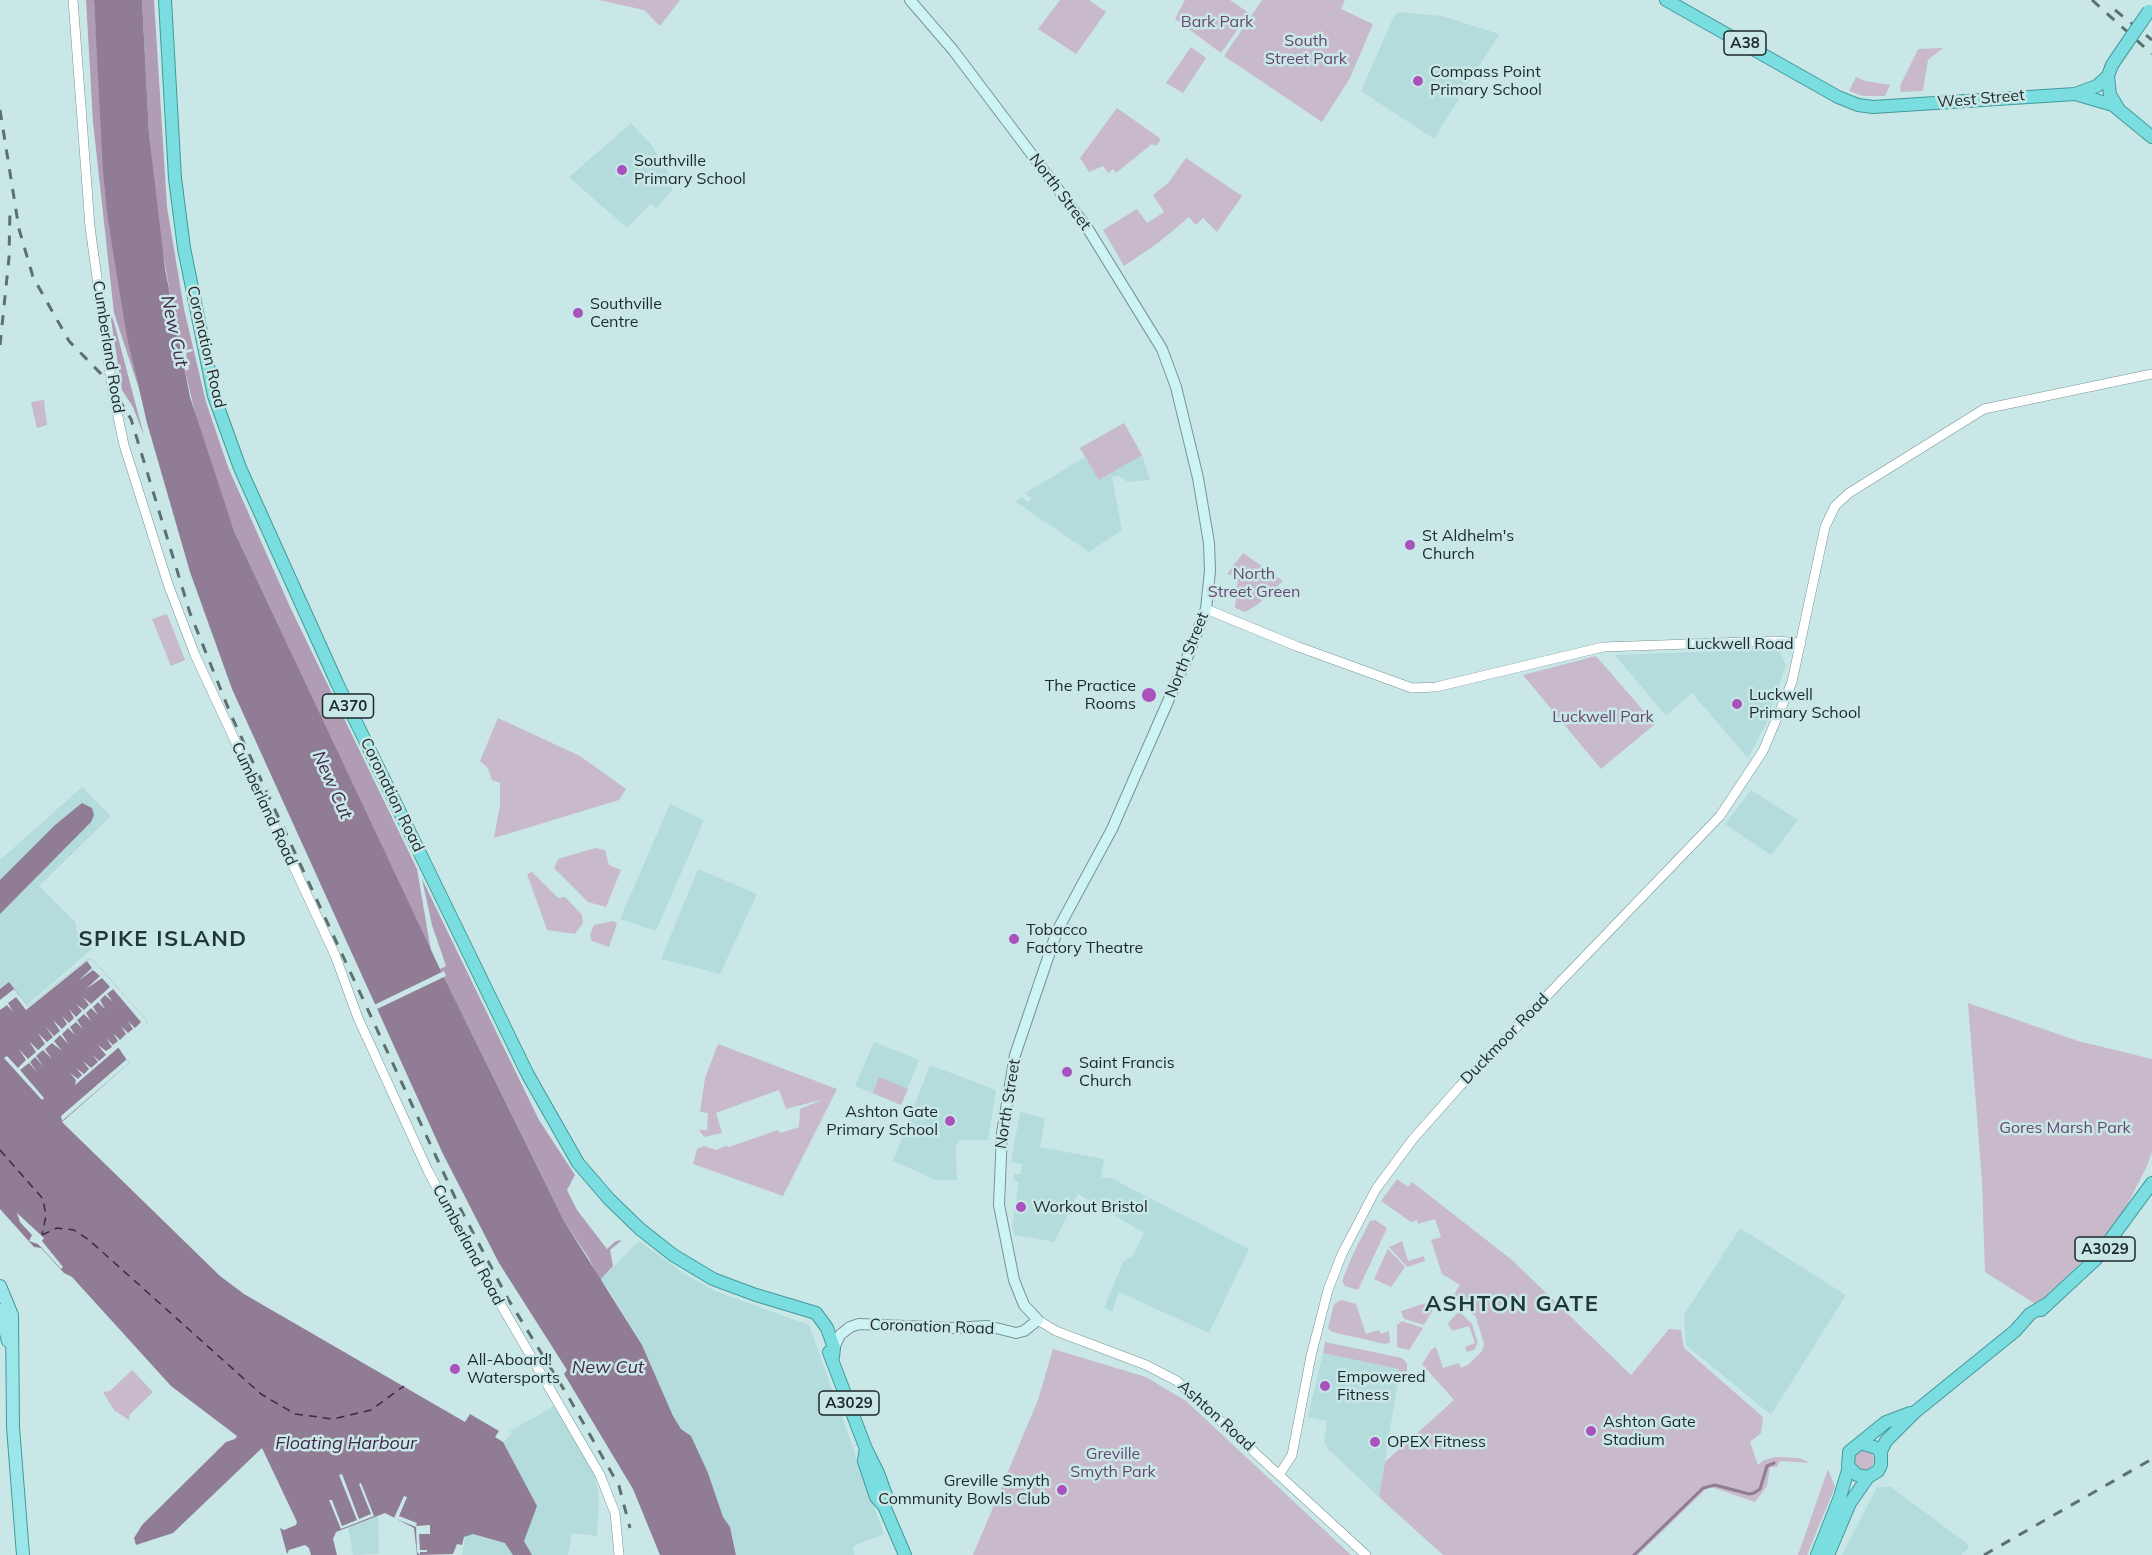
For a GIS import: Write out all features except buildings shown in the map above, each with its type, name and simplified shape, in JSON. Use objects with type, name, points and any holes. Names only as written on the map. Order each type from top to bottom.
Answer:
[{"type":"highway","name":"Coronation Road","points":[[165,0],[175,178],[190,281],[214,396],[240,468],[337,683],[528,1075],[578,1163],[609,1200],[640,1229],[673,1254],[713,1279],[808,1311],[833,1352]]},
{"type":"highway","name":"West Street","points":[[1666,0],[1823,86],[1888,105],[2075,94],[2097,86],[2108,76]]},
{"type":"highway","points":[[2118,108],[2109,92],[2108,76],[2112,65],[2150,8]]},
{"type":"highway","name":"West Street","points":[[2075,94],[2118,108]]},
{"type":"highway","name":"A38","points":[[2118,108],[2152,137]]},
{"type":"highway","name":"A3029","points":[[1828,1555],[1850,1503],[1868,1477],[1878,1471],[1881,1465],[1880,1453],[1886,1441],[1915,1412],[2014,1330],[2030,1314],[2045,1305],[2096,1259],[2152,1183]]},
{"type":"highway","name":"A3029","points":[[833,1352],[866,1449],[886,1495],[884,1506],[904,1555]]},
{"type":"highway","name":"A3029","points":[[1817,1555],[1840,1497],[1849,1467],[1849,1452],[1886,1422],[1915,1412]]},
{"type":"highway","points":[[1860,1443],[1872,1444],[1880,1453]]},
{"type":"highway","points":[[1849,1467],[1857,1475],[1868,1477]]},
{"type":"main road","name":"North Street","points":[[910,0],[953,51],[1088,229],[1162,350],[1176,387],[1203,509],[1210,557],[1206,609],[1183,668],[1112,829],[1057,931],[1015,1055],[1002,1133],[999,1205],[1014,1281],[1024,1305],[1038,1320]]},
{"type":"main road","points":[[0,1286],[12,1316],[13,1427],[23,1555]]},
{"type":"main road","points":[[0,1310],[13,1359]]},
{"type":"main road","name":"Coronation Road","points":[[833,1352],[840,1335],[850,1327],[859,1324],[952,1328],[988,1326],[1016,1333],[1024,1331],[1038,1320]]},
{"type":"main road","points":[[22,1541],[28,1555]]},
{"type":"street","name":"Cumberland Road","points":[[73,0],[88,206],[110,373],[124,445],[168,584],[195,655],[335,955],[358,1018],[428,1171],[490,1287],[600,1475],[615,1513],[619,1555]]},
{"type":"street","name":"Luckwell Road","points":[[1206,609],[1371,674],[1419,688],[1436,687],[1603,647],[1775,641],[1802,643],[1827,519],[1835,506],[1849,493],[1984,409],[2152,374]]},
{"type":"street","name":"Duckmoor Road","points":[[1279,1474],[1293,1455],[1311,1356],[1328,1290],[1342,1254],[1376,1189],[1413,1139],[1445,1102],[1730,803],[1775,728],[1792,682],[1802,643]]},
{"type":"street","name":"Ashton Road","points":[[1038,1320],[1056,1332],[1146,1365],[1177,1381],[1366,1555]]},
{"type":"shaded area","points":[[86,0],[94,0],[108,221],[138,386],[114,313],[93,122]]},
{"type":"shaded area","points":[[142,0],[154,0],[167,207],[184,309],[206,402],[228,467],[291,609],[417,869],[431,951],[234,531],[200,433],[185,371],[189,369],[186,353],[193,351],[192,349],[185,350],[182,338],[178,338],[159,231],[149,134]]},
{"type":"shaded area","name":"Compass Point Primary School","points":[[1399,12],[1442,16],[1499,34],[1434,139],[1361,91],[1394,16]]},
{"type":"shaded area","name":"Southville Primary School","points":[[631,123],[651,144],[673,180],[672,191],[656,208],[651,203],[627,228],[569,177]]},
{"type":"shaded area","points":[[110,313],[144,436],[133,407],[122,390]]},
{"type":"shaded area","points":[[1124,423],[1142,455],[1150,480],[1128,482],[1119,476],[1112,477],[1122,530],[1089,552],[1016,502],[1021,497],[1028,502],[1031,498],[1025,493],[1085,457],[1080,448]]},
{"type":"shaded area","name":"Luckwell Primary School","points":[[1770,649],[1780,652],[1786,665],[1765,726],[1748,758],[1692,693],[1666,716],[1615,655]]},
{"type":"shaded area","points":[[82,787],[111,816],[39,886],[76,923],[76,930],[92,949],[27,1005],[9,982],[0,989],[0,860]]},
{"type":"shaded area","points":[[1751,790],[1798,820],[1771,855],[1725,824]]},
{"type":"shaded area","points":[[670,804],[704,820],[656,931],[620,919]]},
{"type":"shaded area","points":[[698,869],[757,894],[720,974],[661,959]]},
{"type":"shaded area","points":[[422,879],[539,1120],[575,1175],[567,1190],[577,1210],[607,1249],[616,1241],[622,1240],[610,1250],[613,1266],[600,1280],[564,1221],[440,969],[446,966],[432,925]]},
{"type":"shaded area","points":[[874,1042],[919,1060],[901,1105],[855,1086]]},
{"type":"shaded area","name":"Ashton Gate Primary School","points":[[930,1065],[996,1090],[988,1140],[959,1140],[956,1146],[957,1180],[936,1180],[893,1161]]},
{"type":"shaded area","points":[[1020,1112],[1045,1118],[1040,1147],[1104,1159],[1101,1177],[1113,1179],[1249,1249],[1209,1333],[1119,1292],[1112,1312],[1104,1308],[1123,1262],[1133,1255],[1144,1233],[1078,1194],[1054,1242],[1014,1235],[1012,1227],[1019,1182],[1013,1180],[1014,1174],[1021,1174],[1022,1164],[1011,1162]]},
{"type":"shaded area","points":[[1740,1228],[1846,1295],[1771,1415],[1686,1345],[1684,1315]]},
{"type":"shaded area","points":[[639,1241],[683,1273],[715,1291],[809,1325],[884,1534],[853,1546],[854,1555],[736,1555],[732,1533],[723,1517],[708,1473],[691,1436],[681,1429],[673,1416],[642,1345],[609,1290],[600,1280]]},
{"type":"shaded area","points":[[1323,1353],[1400,1369],[1379,1497],[1326,1447],[1328,1445],[1324,1442],[1327,1421],[1308,1417]]},
{"type":"shaded area","points":[[554,1406],[595,1474],[599,1496],[597,1536],[572,1533],[568,1555],[462,1555],[465,1537],[535,1503],[503,1442],[512,1434],[510,1431]]},
{"type":"shaded area","points":[[1877,1487],[1891,1487],[1969,1545],[1968,1549],[1961,1555],[1842,1555]]},
{"type":"shaded area","points":[[378,1515],[379,1554],[353,1555],[348,1527]]},
{"type":"green space","points":[[599,0],[680,0],[660,26],[644,10]]},
{"type":"green space","points":[[1060,0],[1089,0],[1106,12],[1076,54],[1038,29]]},
{"type":"green space","name":"Bark Park","points":[[1185,0],[1230,0],[1249,13],[1221,53],[1175,19]]},
{"type":"green space","name":"South Street Park","points":[[1262,0],[1345,0],[1341,9],[1373,24],[1350,78],[1322,122],[1224,56]]},
{"type":"green space","points":[[1191,47],[1206,58],[1183,93],[1166,83]]},
{"type":"green space","points":[[1943,48],[1928,60],[1923,91],[1901,92],[1900,86],[1918,49]]},
{"type":"green space","points":[[1856,77],[1865,81],[1890,85],[1885,96],[1863,96],[1849,91]]},
{"type":"green space","points":[[1117,108],[1161,139],[1156,146],[1152,144],[1116,173],[1113,169],[1108,173],[1103,166],[1089,172],[1080,158]]},
{"type":"green space","points":[[1186,158],[1242,196],[1217,232],[1203,218],[1196,225],[1189,217],[1158,243],[1124,266],[1103,230],[1137,209],[1147,223],[1164,212],[1153,195],[1168,183]]},
{"type":"green space","points":[[44,400],[47,425],[37,428],[31,402]]},
{"type":"green space","points":[[1124,423],[1142,455],[1099,480],[1080,448]]},
{"type":"green space","name":"North Street Green","points":[[1243,553],[1283,581],[1257,605],[1245,612],[1235,608],[1238,576],[1227,574]]},
{"type":"green space","points":[[167,614],[185,660],[171,666],[152,619]]},
{"type":"green space","name":"Luckwell Park","points":[[1596,656],[1655,724],[1601,769],[1523,675]]},
{"type":"green space","points":[[498,718],[580,756],[626,789],[619,800],[494,838],[500,805],[500,783],[492,780],[488,768],[480,761]]},
{"type":"green space","points":[[595,848],[605,850],[609,865],[621,870],[606,907],[588,902],[554,868],[558,859]]},
{"type":"green space","points":[[532,872],[558,898],[565,897],[582,915],[583,923],[575,934],[547,930],[527,874]]},
{"type":"green space","points":[[614,921],[617,924],[609,947],[592,941],[590,935],[594,925]]},
{"type":"green space","name":"Gores Marsh Park","points":[[1968,1003],[2078,1041],[2152,1059],[2152,1152],[2147,1166],[2123,1213],[2093,1251],[2037,1305],[1985,1272],[1982,1181]]},
{"type":"green space","points":[[718,1044],[837,1089],[783,1196],[693,1164],[697,1149],[704,1146],[716,1150],[778,1130],[780,1133],[799,1127],[800,1109],[824,1099],[786,1109],[779,1090],[716,1113],[722,1133],[704,1137],[699,1130],[707,1130],[708,1113],[700,1112],[705,1078]]},
{"type":"green space","points":[[879,1077],[908,1089],[901,1105],[873,1093]]},
{"type":"green space","name":"Ashton Gate Stadium","points":[[1397,1179],[1408,1187],[1412,1182],[1512,1260],[1631,1375],[1669,1329],[1681,1330],[1684,1348],[1763,1417],[1761,1433],[1750,1442],[1758,1465],[1764,1460],[1776,1457],[1800,1458],[1810,1463],[1780,1461],[1777,1467],[1770,1467],[1767,1486],[1755,1502],[1711,1487],[1706,1489],[1638,1555],[1443,1555],[1379,1497],[1385,1462],[1454,1400],[1422,1364],[1431,1350],[1436,1347],[1443,1368],[1459,1363],[1461,1368],[1469,1364],[1482,1351],[1484,1344],[1476,1317],[1453,1296],[1460,1285],[1442,1274],[1431,1240],[1441,1237],[1435,1219],[1418,1224],[1417,1220],[1411,1222],[1381,1201]]},
{"type":"green space","points":[[1375,1220],[1387,1228],[1358,1290],[1345,1286],[1342,1281],[1353,1254],[1370,1221]]},
{"type":"green space","points":[[1402,1241],[1408,1261],[1424,1256],[1425,1261],[1407,1267],[1389,1247]]},
{"type":"green space","points":[[1388,1249],[1405,1267],[1391,1287],[1374,1279]]},
{"type":"green space","points":[[1439,1299],[1424,1325],[1404,1319],[1401,1311]]},
{"type":"green space","points":[[1341,1300],[1356,1304],[1366,1334],[1379,1330],[1381,1334],[1389,1331],[1390,1343],[1385,1344],[1332,1332],[1328,1328],[1334,1304]]},
{"type":"green space","points":[[1459,1311],[1472,1324],[1478,1343],[1474,1350],[1467,1352],[1465,1347],[1475,1343],[1469,1326],[1452,1331],[1448,1323]]},
{"type":"green space","points":[[1402,1321],[1423,1328],[1409,1350],[1397,1347],[1397,1325]]},
{"type":"green space","points":[[1325,1342],[1402,1358],[1407,1363],[1407,1373],[1399,1372],[1399,1369],[1323,1353]]},
{"type":"green space","name":"Greville Smyth Park","points":[[1053,1349],[1146,1377],[1186,1401],[1351,1555],[973,1555],[1038,1400]]},
{"type":"green space","points":[[132,1370],[153,1392],[130,1414],[129,1420],[114,1410],[103,1392],[110,1391]]},
{"type":"green space","points":[[1864,1450],[1871,1453],[1874,1460],[1871,1467],[1864,1470],[1857,1467],[1854,1460],[1857,1453]]},
{"type":"green space","points":[[1828,1469],[1835,1487],[1807,1555],[1798,1555]]},
{"type":"water","name":"New Cut","points":[[94,0],[142,0],[149,134],[165,269],[190,397],[234,531],[440,969],[564,1221],[642,1345],[673,1416],[681,1429],[691,1436],[708,1473],[723,1517],[730,1527],[736,1555],[660,1555],[633,1489],[564,1374],[567,1370],[499,1263],[443,1154],[232,689],[190,572],[147,423],[127,337],[108,221],[103,171]]},
{"type":"water","points":[[82,803],[92,808],[94,815],[91,822],[0,914],[0,880],[55,825]]},
{"type":"water","name":"Floating Harbour","points":[[88,959],[93,960],[148,1022],[118,1047],[129,1063],[62,1122],[220,1276],[244,1294],[465,1422],[470,1414],[499,1431],[495,1437],[503,1442],[537,1506],[524,1541],[532,1555],[513,1555],[505,1543],[473,1534],[464,1537],[462,1545],[457,1544],[453,1554],[417,1555],[414,1528],[385,1513],[336,1532],[333,1539],[337,1555],[311,1555],[309,1548],[305,1545],[289,1550],[287,1554],[280,1528],[284,1530],[296,1525],[297,1522],[262,1448],[173,1533],[136,1545],[134,1538],[142,1525],[226,1442],[237,1436],[171,1386],[72,1277],[64,1273],[41,1248],[34,1247],[0,1209],[0,989],[9,982],[28,1006]]},
{"type":"pier","points":[[88,959],[93,960],[148,1022],[75,1085],[76,1080],[70,1073],[78,1079],[82,1075],[76,1068],[84,1074],[89,1069],[83,1061],[91,1068],[98,1062],[92,1054],[99,1061],[106,1055],[98,1045],[106,1051],[112,1047],[106,1038],[113,1045],[118,1041],[113,1033],[120,1040],[126,1034],[121,1026],[128,1033],[133,1029],[128,1021],[135,1028],[141,1022],[113,989],[107,994],[113,1002],[105,995],[100,1000],[105,1009],[98,1002],[93,1007],[98,1015],[91,1008],[86,1013],[91,1021],[84,1014],[77,1020],[83,1029],[76,1022],[70,1027],[75,1035],[68,1028],[62,1034],[69,1045],[60,1035],[54,1041],[62,1051],[52,1043],[45,1049],[52,1059],[43,1050],[36,1056],[44,1067],[35,1057],[30,1062],[37,1072],[29,1063],[20,1070],[44,1098],[42,1100],[4,1058],[7,1056],[18,1068],[26,1060],[19,1049],[28,1059],[36,1052],[29,1041],[38,1050],[45,1044],[38,1033],[47,1042],[53,1037],[45,1026],[54,1036],[60,1031],[53,1020],[62,1029],[67,1024],[62,1016],[69,1023],[74,1018],[69,1009],[76,1017],[82,1011],[76,1004],[84,1010],[89,1005],[83,997],[91,1004],[110,987],[102,978],[86,989],[100,976],[93,970],[78,981],[92,968],[87,961],[26,1010],[16,997],[8,1003],[13,1012],[7,1005],[0,1010],[0,1000],[14,989],[28,1006]]},
{"type":"pier","points":[[444,971],[446,976],[377,1009],[380,1022],[372,1006]]},
{"type":"pier","points":[[127,1059],[129,1063],[62,1121],[61,1116]]},
{"type":"pier","points":[[17,1213],[44,1238],[42,1241],[63,1267],[61,1269],[38,1244],[29,1241],[32,1235],[20,1222]]},
{"type":"pier","points":[[342,1474],[359,1519],[371,1514],[359,1484],[361,1483],[374,1516],[341,1529],[329,1500],[332,1500],[342,1526],[357,1520],[339,1475]]},
{"type":"pier","points":[[404,1496],[407,1497],[399,1516],[417,1523],[416,1526],[430,1525],[430,1534],[419,1534],[420,1550],[427,1550],[427,1552],[420,1552],[420,1555],[417,1552],[416,1527],[394,1518]]},
{"type":"waterway","points":[[1634,1555],[1703,1488],[1715,1485],[1749,1494],[1754,1493],[1760,1489],[1767,1466],[1774,1463]]},
{"type":"ferry route","points":[[0,1150],[43,1199],[46,1216],[42,1234]]},
{"type":"ferry route","points":[[42,1235],[57,1228],[74,1230],[89,1240],[261,1394],[295,1414],[333,1419],[371,1410],[404,1386]]},
{"type":"railway","points":[[2092,0],[2152,54]]},
{"type":"railway","points":[[2115,10],[2152,40]]},
{"type":"railway","points":[[0,110],[19,229],[33,277],[69,341],[107,380],[131,419],[190,613],[231,715],[459,1206],[508,1299],[568,1396],[619,1486],[630,1528]]},
{"type":"railway","points":[[0,345],[9,258],[10,209]]},
{"type":"railway","points":[[1984,1555],[2152,1459]]},
{"type":"place","name":"Compass Point Primary School","points":[[1418,81]]},
{"type":"place","name":"Southville Primary School","points":[[622,170]]},
{"type":"place","name":"Southville Centre","points":[[578,313]]},
{"type":"place","name":"St Aldhelm's Church","points":[[1410,545]]},
{"type":"place","name":"The Practice Rooms","points":[[1149,695]]},
{"type":"place","name":"Luckwell Primary School","points":[[1737,704]]},
{"type":"place","name":"Tobacco Factory Theatre","points":[[1014,939]]},
{"type":"place","name":"Saint Francis Church","points":[[1067,1072]]},
{"type":"place","name":"Ashton Gate Primary School","points":[[950,1121]]},
{"type":"place","name":"Workout Bristol","points":[[1021,1207]]},
{"type":"place","name":"All-Aboard! Watersports","points":[[455,1369]]},
{"type":"place","name":"Empowered Fitness","points":[[1325,1386]]},
{"type":"place","name":"Ashton Gate Stadium","points":[[1591,1431]]},
{"type":"place","name":"OPEX Fitness","points":[[1375,1442]]},
{"type":"place","name":"Greville Smyth Community Bowls Club","points":[[1062,1490]]},
{"type":"district","name":"SPIKE ISLAND","points":[[163,939]]},
{"type":"district","name":"ASHTON GATE","points":[[1512,1304]]}]
